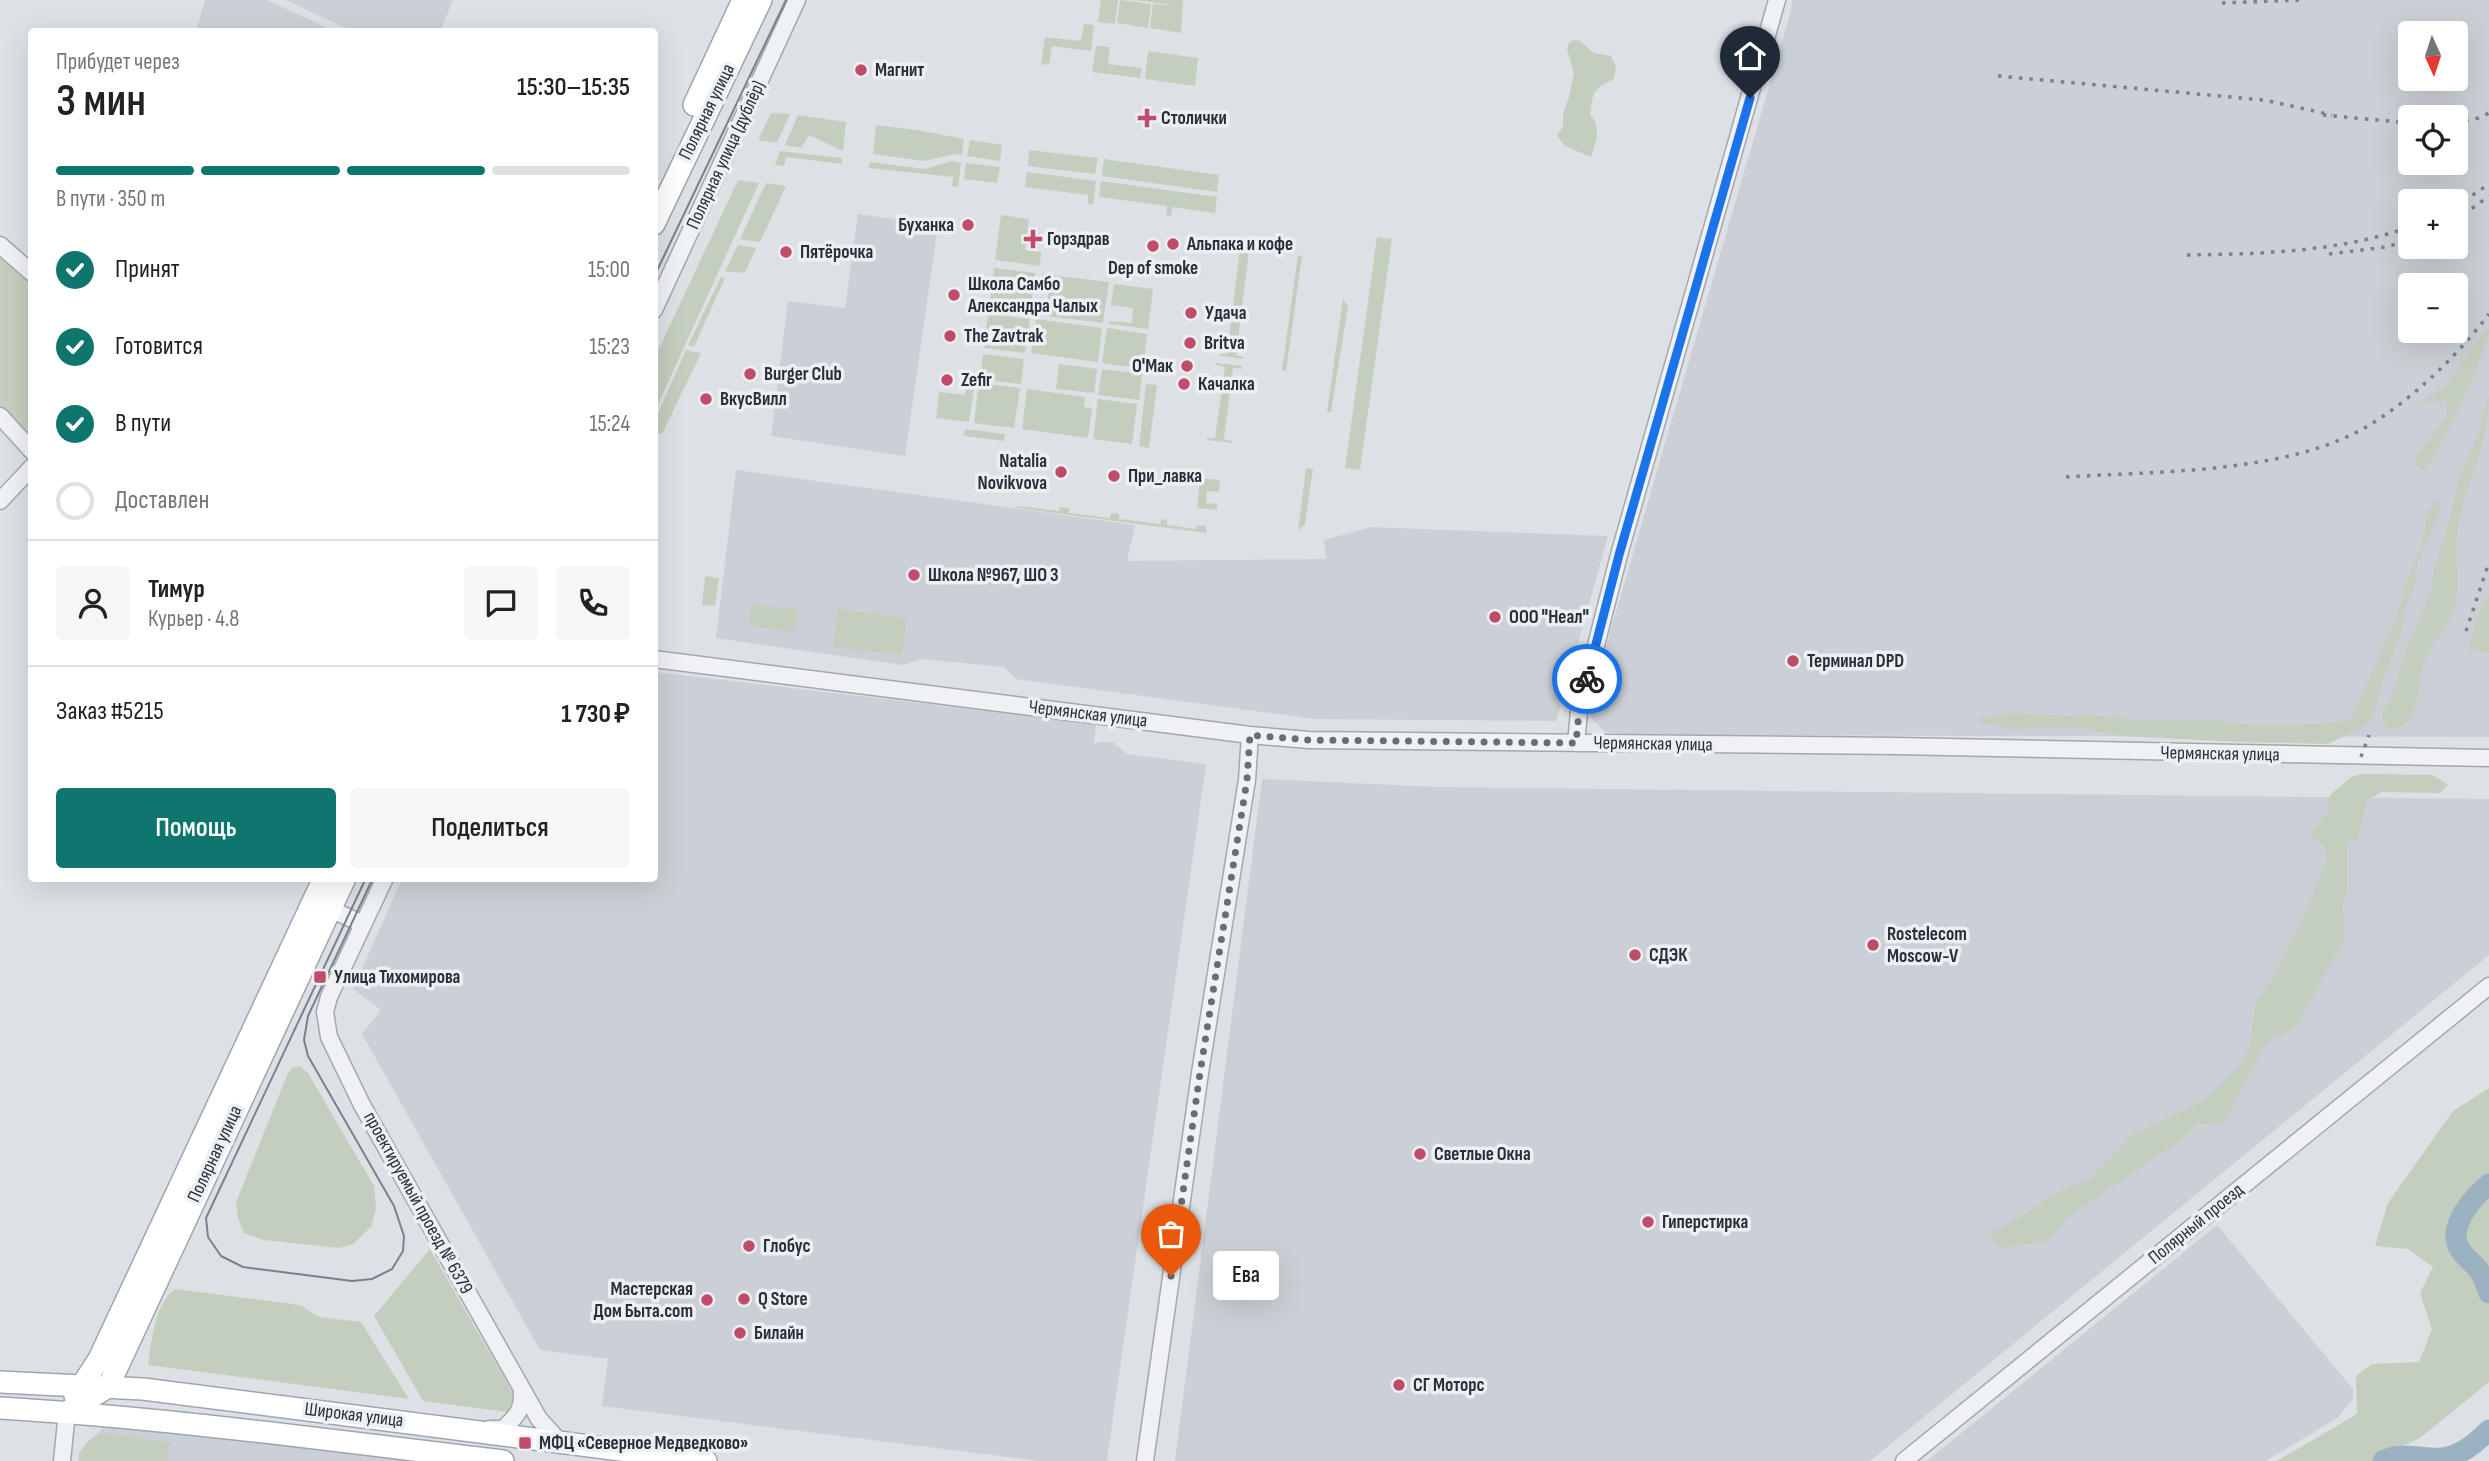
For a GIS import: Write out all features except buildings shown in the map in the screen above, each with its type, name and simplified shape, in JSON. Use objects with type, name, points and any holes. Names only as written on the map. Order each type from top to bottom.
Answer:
[{"type":"main road","name":"Полярная улица","points":[[658,181],[743,0]]},
{"type":"main road","name":"Полярная улица","points":[[658,216],[761,0]]},
{"type":"main road","name":"Полярная улица","points":[[67,1412],[80,1386],[99,1359],[322,882]]},
{"type":"main road","name":"Полярная улица","points":[[108,1387],[343,882]]},
{"type":"main road","name":"Широкая улица","points":[[0,1382],[143,1389],[469,1429],[560,1442],[623,1456],[706,1461]]},
{"type":"main road","points":[[67,1412],[108,1387]]},
{"type":"main road","name":"Широкая улица","points":[[0,1408],[67,1412],[503,1461]]},
{"type":"street","name":"Полярная улица (дублёр)","points":[[658,301],[797,0]]},
{"type":"street","points":[[1576,743],[1579,712],[1619,555],[1777,0]]},
{"type":"street","points":[[0,245],[28,270]]},
{"type":"street","points":[[0,416],[28,447]]},
{"type":"street","points":[[0,501],[28,471]]},
{"type":"street","name":"Чермянская улица","points":[[658,660],[1250,735],[1309,740],[2489,758]]},
{"type":"street","points":[[1145,1461],[1200,1073],[1247,780],[1250,735]]},
{"type":"street","points":[[330,909],[363,925],[383,882]]},
{"type":"street","name":"проектируемый проезд № 6379","points":[[363,925],[335,982],[325,1012],[329,1037],[362,1105],[522,1390],[539,1419],[560,1442]]},
{"type":"street","name":"Полярный проезд","points":[[1904,1461],[2489,986]]},
{"type":"street","points":[[469,1429],[503,1429],[523,1406],[522,1390]]},
{"type":"street","name":"Полярная улица","points":[[62,1461],[67,1412]]},
{"type":"shaded area","points":[[205,0],[267,0],[328,28],[197,28]]},
{"type":"shaded area","points":[[286,0],[453,0],[442,28],[346,28]]},
{"type":"shaded area","points":[[1792,0],[2489,0],[2489,737],[1626,735],[1605,732],[1591,718],[1590,701]]},
{"type":"shaded area","points":[[858,214],[938,225],[905,456],[771,436],[788,301],[845,308]]},
{"type":"shaded area","points":[[736,470],[1135,525],[1127,561],[1326,559],[1324,540],[1371,527],[1608,536],[1556,721],[1316,719],[1016,679],[1004,667],[922,659],[903,665],[716,638]]},
{"type":"shaded area","points":[[658,672],[1096,724],[1094,745],[1099,742],[1113,742],[1127,754],[1206,764],[1107,1461],[1039,1461],[602,1406],[608,1359],[540,1350],[362,1034],[381,1010],[353,989],[401,882],[658,882]]},
{"type":"shaded area","points":[[1262,779],[1438,787],[2489,799],[2489,955],[1870,1461],[1175,1461]]},
{"type":"shaded area","points":[[2217,1225],[2353,1389],[2353,1399],[2337,1418],[2266,1461],[1927,1461]]},
{"type":"shaded area","points":[[125,1425],[423,1461],[78,1461],[79,1452],[102,1429]]},
{"type":"green space","points":[[1101,0],[1118,0],[1115,24],[1098,22]]},
{"type":"green space","points":[[1120,0],[1151,4],[1148,28],[1117,23]]},
{"type":"green space","points":[[1135,0],[1183,0],[1181,33],[1150,28],[1153,4],[1178,6]]},
{"type":"green space","points":[[1084,24],[1094,25],[1091,51],[1052,46],[1049,65],[1041,64],[1045,37],[1081,41]]},
{"type":"green space","points":[[1580,41],[1594,53],[1611,56],[1616,67],[1614,79],[1598,88],[1593,96],[1590,115],[1596,125],[1597,135],[1591,157],[1565,146],[1557,136],[1563,126],[1563,114],[1574,73],[1567,49],[1569,43]]},
{"type":"green space","points":[[1096,46],[1110,47],[1108,64],[1142,68],[1140,78],[1092,72]]},
{"type":"green space","points":[[1148,51],[1198,58],[1195,86],[1145,79]]},
{"type":"green space","points":[[771,113],[790,114],[777,143],[758,140]]},
{"type":"green space","points":[[798,115],[846,122],[843,151],[809,135],[801,148],[785,145]]},
{"type":"green space","points":[[876,125],[964,139],[962,155],[924,161],[873,154]]},
{"type":"green space","points":[[970,140],[1002,145],[1000,161],[967,156]]},
{"type":"green space","points":[[1029,150],[1098,158],[1095,174],[1028,166]]},
{"type":"green space","points":[[780,151],[842,158],[842,164],[786,157],[784,166],[775,165]]},
{"type":"green space","points":[[1104,159],[1219,175],[1217,192],[1102,176]]},
{"type":"green space","points":[[952,161],[961,163],[958,187],[952,186],[953,177],[869,168],[870,162],[925,169]]},
{"type":"green space","points":[[966,163],[1000,167],[997,183],[964,179]]},
{"type":"green space","points":[[1027,172],[1096,181],[1093,205],[1088,204],[1088,195],[1025,187]]},
{"type":"green space","points":[[738,180],[759,183],[658,404],[658,351]]},
{"type":"green space","points":[[1101,181],[1217,197],[1215,213],[1172,207],[1171,216],[1166,215],[1167,206],[1099,197]]},
{"type":"green space","points":[[766,183],[786,186],[760,242],[740,239]]},
{"type":"green space","points":[[1001,215],[1029,219],[1025,250],[1041,252],[1040,266],[995,260]]},
{"type":"green space","points":[[1377,237],[1392,239],[1360,470],[1345,468]]},
{"type":"green space","points":[[1233,244],[1257,247],[1257,250],[1249,250],[1236,355],[1243,359],[1220,356],[1227,354],[1240,249],[1232,247]]},
{"type":"green space","points":[[738,245],[756,248],[745,273],[725,271]]},
{"type":"green space","points":[[0,249],[28,275],[28,441],[0,408]]},
{"type":"green space","points":[[1298,255],[1302,256],[1286,371],[1282,370]]},
{"type":"green space","points":[[994,268],[1035,273],[1030,314],[989,309]]},
{"type":"green space","points":[[1042,274],[1109,282],[1103,323],[1046,316],[1049,286],[1041,284]]},
{"type":"green space","points":[[721,277],[725,278],[694,347],[688,345]]},
{"type":"green space","points":[[1114,284],[1153,289],[1148,329],[1109,324],[1109,321],[1132,323],[1133,308],[1111,305]]},
{"type":"green space","points":[[1343,299],[1348,306],[1331,412],[1327,412]]},
{"type":"green space","points":[[988,314],[1030,319],[1025,353],[984,348]]},
{"type":"green space","points":[[1036,319],[1102,328],[1098,362],[1031,353]]},
{"type":"green space","points":[[1107,328],[1147,334],[1143,369],[1102,363]]},
{"type":"green space","points":[[2486,329],[2489,334],[2461,405],[2424,471],[2420,470],[2415,458],[2446,418],[2447,401],[2421,403],[2446,385]]},
{"type":"green space","points":[[686,350],[701,353],[662,434],[658,433],[658,413]]},
{"type":"green space","points":[[983,354],[1024,359],[1021,384],[980,379]]},
{"type":"green space","points":[[1216,363],[1242,366],[1242,369],[1233,368],[1224,439],[1232,443],[1207,440],[1215,438],[1225,367]]},
{"type":"green space","points":[[1059,364],[1097,369],[1094,393],[1056,389]]},
{"type":"green space","points":[[1102,369],[1142,374],[1139,400],[1098,395]]},
{"type":"green space","points":[[967,381],[975,383],[969,422],[936,418],[939,392],[965,395]]},
{"type":"green space","points":[[979,383],[1020,388],[1014,428],[974,423]]},
{"type":"green space","points":[[1146,384],[1157,385],[1149,448],[1139,446]]},
{"type":"green space","points":[[1027,389],[1085,397],[1084,407],[1092,408],[1088,438],[1022,429]]},
{"type":"green space","points":[[2489,396],[2482,446],[2458,527],[2454,608],[2422,669],[2411,717],[2395,730],[2384,726],[2382,714],[2391,698],[2407,648],[2430,594],[2458,482],[2476,439]]},
{"type":"green space","points":[[1098,399],[1137,404],[1132,444],[1093,439]]},
{"type":"green space","points":[[965,429],[1005,434],[1004,441],[964,436]]},
{"type":"green space","points":[[1306,468],[1313,469],[1305,524],[1298,531]]},
{"type":"green space","points":[[1200,478],[1220,480],[1219,492],[1207,491],[1206,503],[1217,504],[1217,510],[1197,508]]},
{"type":"green space","points":[[2435,501],[2440,501],[2440,512],[2418,562],[2415,585],[2374,713],[2369,724],[2328,744],[2122,736],[2074,727],[2017,730],[1981,723],[1977,718],[2005,716],[2004,713],[2073,716],[2085,714],[2133,720],[2213,720],[2248,725],[2302,725],[2351,720],[2398,612],[2410,572],[2422,545],[2428,510]]},
{"type":"green space","points":[[1060,507],[1069,508],[1069,513],[1110,518],[1111,513],[1119,514],[1119,519],[1160,524],[1161,519],[1167,520],[1167,525],[1196,529],[1197,525],[1206,526],[1206,533],[1017,508],[1059,511]]},
{"type":"green space","points":[[705,576],[719,578],[715,606],[702,605]]},
{"type":"green space","points":[[2489,594],[2489,653],[2468,649],[2476,621]]},
{"type":"green space","points":[[752,604],[798,610],[795,632],[749,626]]},
{"type":"green space","points":[[838,609],[907,618],[902,655],[833,647]]},
{"type":"green space","points":[[2362,774],[2433,775],[2448,785],[2440,793],[2382,792],[2367,800],[2358,840],[2347,842],[2347,891],[2342,902],[2345,937],[2296,1028],[2266,1044],[2225,1119],[2220,1123],[2198,1124],[2184,1138],[2067,1218],[2047,1241],[2005,1248],[1994,1244],[1991,1232],[2018,1219],[2052,1195],[2090,1179],[2133,1134],[2204,1101],[2238,1068],[2250,1046],[2255,1004],[2278,970],[2282,957],[2303,919],[2327,859],[2324,846],[2310,834],[2327,813],[2330,795],[2351,777]]},
{"type":"green space","points":[[300,1066],[308,1073],[374,1186],[376,1208],[371,1227],[353,1244],[339,1248],[263,1240],[244,1233],[238,1218],[236,1202],[288,1073],[292,1068]]},
{"type":"green space","points":[[2489,1088],[2489,1382],[2420,1438],[2373,1461],[2277,1461],[2357,1414],[2356,1376],[2372,1364],[2419,1362],[2432,1329],[2420,1293],[2433,1267],[2408,1249],[2375,1246],[2388,1203],[2453,1111]]},
{"type":"green space","points":[[430,1249],[514,1395],[514,1405],[507,1412],[423,1401],[374,1316]]},
{"type":"green space","points":[[175,1289],[300,1305],[319,1317],[361,1322],[409,1399],[148,1365],[158,1313]]},
{"type":"green space","points":[[106,1433],[170,1442],[167,1461],[79,1461],[87,1442]]},
{"type":"waterway","points":[[2489,1184],[2468,1206],[2456,1233],[2461,1251],[2480,1272],[2489,1293]]},
{"type":"waterway","points":[[2383,1461],[2398,1457],[2450,1456],[2468,1448],[2489,1430]]},
{"type":"tram line","points":[[658,269],[786,0]]},
{"type":"tram line","points":[[364,882],[206,1218],[208,1237],[221,1256],[243,1267],[352,1281],[372,1279],[392,1269],[403,1251],[404,1236],[394,1206],[308,1056],[304,1040],[308,1016],[371,882]]},
{"type":"railway","points":[[2222,3],[2299,0]]},
{"type":"railway","points":[[1998,76],[2264,100],[2332,115]]},
{"type":"railway","points":[[2468,120],[2489,113]]},
{"type":"railway","points":[[2323,115],[2398,122]]},
{"type":"railway","points":[[2468,198],[2489,184]]},
{"type":"railway","points":[[2468,211],[2489,196]]},
{"type":"railway","points":[[2187,255],[2327,247],[2398,231]]},
{"type":"railway","points":[[2329,254],[2398,244]]},
{"type":"railway","points":[[2066,477],[2181,471],[2261,462],[2336,442],[2368,426],[2402,403],[2449,361],[2489,314]]},
{"type":"railway","points":[[2466,631],[2489,562]]},
{"type":"railway","points":[[2361,757],[2369,735]]},
{"type":"way so far","points":[[1171,1276],[1247,780],[1250,735],[1309,740],[1576,743],[1579,712],[1587,679]]},
{"type":"place","name":"Магнит","points":[[861,70]]},
{"type":"place","name":"Столички","points":[[1147,118]]},
{"type":"place","name":"Буханка","points":[[968,225]]},
{"type":"place","name":"Горздрав","points":[[1033,239]]},
{"type":"place","name":"Альпака и кофе","points":[[1173,244]]},
{"type":"place","name":"Dep of smoke","points":[[1153,246]]},
{"type":"place","name":"Пятёрочка","points":[[786,252]]},
{"type":"place","name":"Школа Самбо Александра Чалых","points":[[954,295]]},
{"type":"place","name":"Удача","points":[[1191,313]]},
{"type":"place","name":"The Zavtrak","points":[[950,336]]},
{"type":"place","name":"Britva","points":[[1190,343]]},
{"type":"place","name":"О'Мак","points":[[1187,366]]},
{"type":"place","name":"Burger Club","points":[[750,374]]},
{"type":"place","name":"Zefir","points":[[947,380]]},
{"type":"place","name":"Качалка","points":[[1184,384]]},
{"type":"place","name":"ВкусВилл","points":[[706,399]]},
{"type":"place","name":"Natalia Novikvova","points":[[1061,472]]},
{"type":"place","name":"При_лавка","points":[[1114,476]]},
{"type":"place","name":"Школа №967, ШО 3","points":[[914,575]]},
{"type":"place","name":"ООО \"Неал\"","points":[[1495,617]]},
{"type":"place","name":"Терминал DPD","points":[[1793,661]]},
{"type":"place","name":"Rostelecom Moscow-V","points":[[1873,945]]},
{"type":"place","name":"СДЭК","points":[[1635,955]]},
{"type":"place","name":"Улица Тихомирова","points":[[320,977]]},
{"type":"place","name":"Светлые Окна","points":[[1420,1154]]},
{"type":"place","name":"Гиперстирка","points":[[1648,1222]]},
{"type":"place","name":"Глобус","points":[[749,1246]]},
{"type":"place","name":"Ева","points":[[1171,1276]]},
{"type":"place","name":"Q Store","points":[[744,1299]]},
{"type":"place","name":"Мастерская Дом Быта.com","points":[[707,1300]]},
{"type":"place","name":"Билайн","points":[[740,1333]]},
{"type":"place","name":"СГ Моторс","points":[[1399,1385]]},
{"type":"place","name":"МФЦ «Северное Медведково»","points":[[525,1443]]},
{"type":"route","points":[[1587,679],[1619,555],[1750,98]]}]
